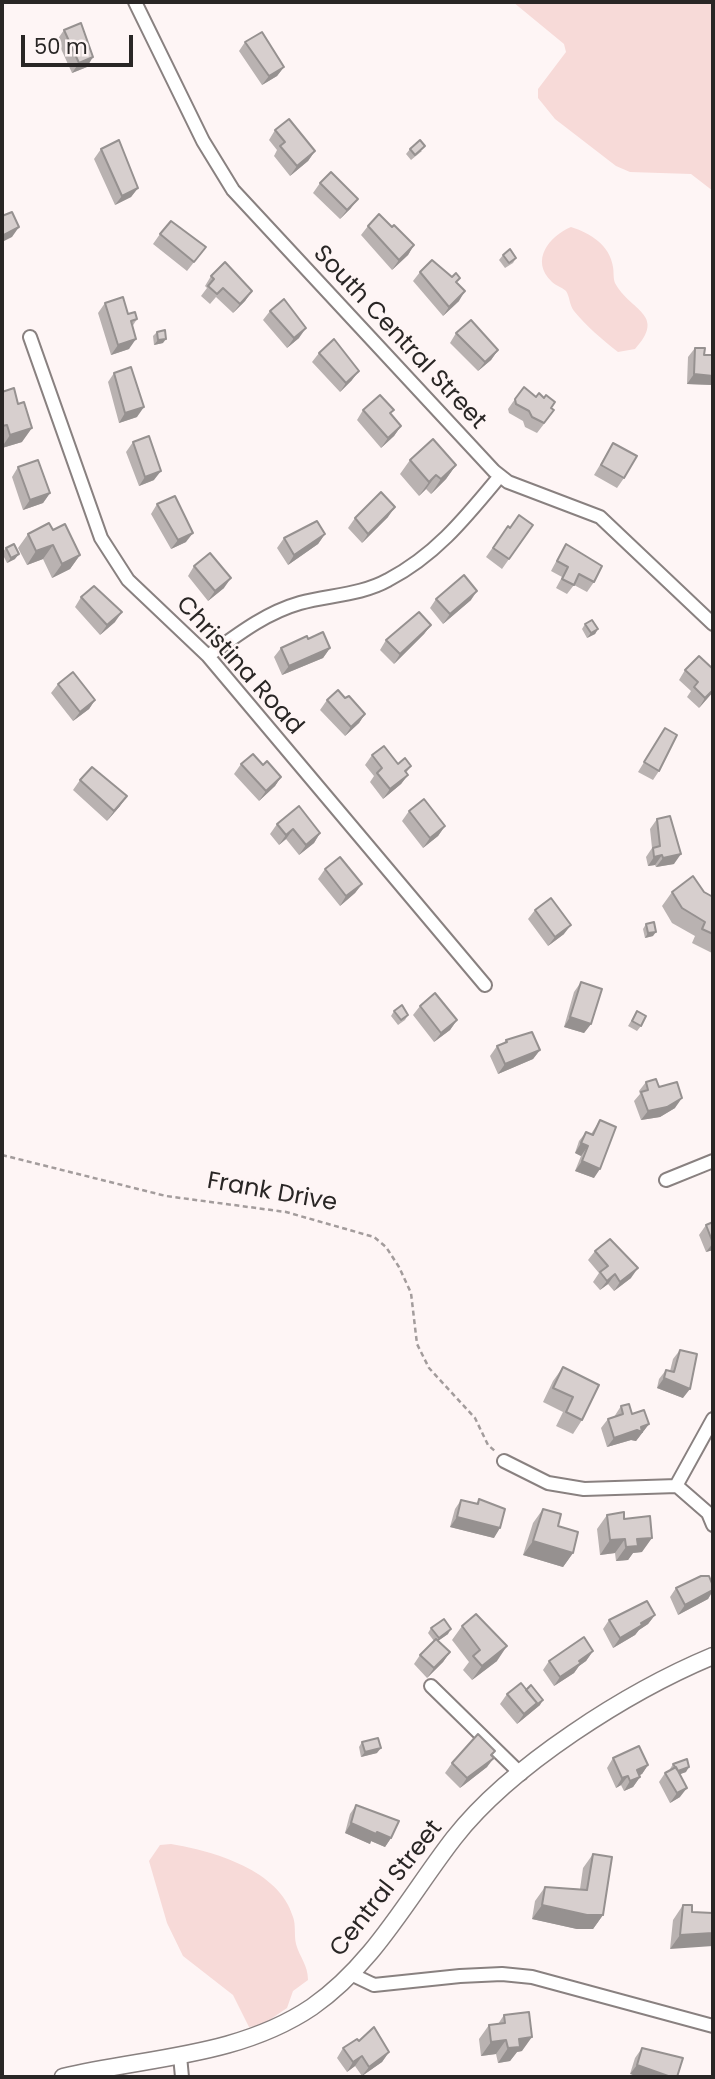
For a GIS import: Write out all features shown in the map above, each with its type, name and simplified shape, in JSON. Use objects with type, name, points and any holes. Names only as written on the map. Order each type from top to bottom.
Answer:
[{"type":"street","name":"South Central Street","points":[[135,2],[203,141],[233,190],[500,476],[508,482],[600,517],[713,624]]},
{"type":"street","name":"Christina Road","points":[[30,337],[101,538],[128,580],[208,656],[485,985]]},
{"type":"street","points":[[208,656],[256,621],[300,603],[341,596],[385,582],[426,558],[452,534],[500,476]]},
{"type":"street","points":[[666,1180],[713,1161]]},
{"type":"street","points":[[676,1486],[713,1419]]},
{"type":"street","points":[[504,1461],[548,1483],[584,1489],[676,1486],[691,1495],[708,1513],[713,1525]]},
{"type":"street","name":"Central Street","points":[[63,2077],[180,2056],[249,2039],[312,2007],[351,1974],[392,1926],[456,1836],[522,1774],[646,1687],[713,1656]]},
{"type":"street","points":[[431,1686],[522,1774]]},
{"type":"street","points":[[351,1974],[374,1985],[502,1974],[532,1978],[713,2026]]},
{"type":"street","points":[[180,2056],[182,2077]]},
{"type":"path","name":"Frank Drive","points":[[2,1155],[166,1196],[286,1212],[374,1237],[393,1257],[411,1293],[417,1344],[429,1368],[475,1418],[488,1445],[504,1461]]},
{"type":"shaded area","points":[[513,2],[713,2],[713,191],[691,174],[630,172],[616,166],[555,119],[538,98],[538,89],[566,52],[564,44]]},
{"type":"shaded area","points":[[571,227],[592,236],[608,252],[615,283],[647,320],[644,337],[635,349],[618,352],[606,343],[574,311],[566,291],[545,274],[542,257],[545,250],[556,236]]},
{"type":"shaded area","points":[[171,1844],[206,1852],[243,1866],[260,1875],[286,1901],[294,1920],[296,1944],[308,1980],[293,1991],[287,2008],[262,2025],[249,2027],[233,1995],[183,1956],[167,1923],[149,1861],[160,1845]]},
{"type":"building","points":[[81,23],[93,57],[79,63],[64,30]]},
{"type":"building","points":[[262,32],[284,67],[269,76],[245,42]]},
{"type":"building","points":[[289,119],[315,151],[297,166],[280,146],[285,142],[275,130]]},
{"type":"building","points":[[119,140],[138,188],[122,196],[101,149]]},
{"type":"building","points":[[420,140],[425,146],[415,155],[410,149]]},
{"type":"building","points":[[331,172],[358,199],[347,210],[320,183]]},
{"type":"building","points":[[12,212],[19,227],[2,236],[2,216]]},
{"type":"building","points":[[379,214],[414,245],[399,260],[368,226]]},
{"type":"building","points":[[171,221],[206,247],[194,262],[160,234]]},
{"type":"building","points":[[510,249],[516,258],[509,263],[503,255]]},
{"type":"building","points":[[432,260],[452,277],[456,273],[460,278],[456,282],[465,291],[449,307],[420,272]]},
{"type":"building","points":[[225,262],[252,291],[240,304],[223,288],[217,294],[208,286],[214,279],[211,276]]},
{"type":"building","points":[[123,297],[128,314],[135,312],[137,319],[131,321],[136,339],[118,345],[105,303]]},
{"type":"building","points":[[284,299],[306,328],[294,338],[270,311]]},
{"type":"building","points":[[471,320],[498,350],[485,362],[456,333]]},
{"type":"building","points":[[165,330],[166,339],[158,340],[157,332]]},
{"type":"building","points":[[334,339],[359,371],[346,383],[319,353]]},
{"type":"building","points":[[695,348],[705,348],[704,355],[713,355],[713,376],[694,374]]},
{"type":"building","points":[[131,367],[144,407],[125,413],[114,373]]},
{"type":"building","points":[[524,387],[536,397],[539,393],[555,402],[551,408],[554,410],[544,423],[516,404],[515,399]]},
{"type":"building","points":[[14,388],[18,404],[24,402],[32,428],[10,435],[7,425],[2,426],[2,392]]},
{"type":"building","points":[[380,395],[394,410],[390,413],[401,426],[388,438],[363,410]]},
{"type":"building","points":[[149,436],[161,471],[145,477],[133,442]]},
{"type":"building","points":[[433,439],[456,465],[441,479],[436,475],[429,482],[410,460]]},
{"type":"building","points":[[613,443],[637,456],[624,478],[601,465]]},
{"type":"building","points":[[38,460],[50,493],[30,500],[18,467]]},
{"type":"building","points":[[381,492],[395,507],[368,534],[355,518]]},
{"type":"building","points":[[175,496],[193,533],[178,540],[157,504]]},
{"type":"building","points":[[519,515],[533,525],[509,559],[493,548]]},
{"type":"building","points":[[317,521],[325,534],[294,555],[284,538]]},
{"type":"building","points":[[49,523],[53,530],[65,524],[80,555],[62,564],[53,545],[36,551],[28,534]]},
{"type":"building","points":[[14,544],[19,554],[11,558],[6,548]]},
{"type":"building","points":[[566,544],[602,566],[594,582],[579,574],[574,585],[562,579],[568,567],[557,561]]},
{"type":"building","points":[[210,553],[231,578],[215,591],[194,566]]},
{"type":"building","points":[[464,575],[477,591],[450,614],[436,599]]},
{"type":"building","points":[[94,586],[122,612],[107,625],[81,597]]},
{"type":"building","points":[[419,612],[431,625],[400,654],[386,640]]},
{"type":"building","points":[[592,620],[598,629],[591,633],[585,624]]},
{"type":"building","points":[[323,632],[330,648],[289,666],[281,648]]},
{"type":"building","points":[[699,656],[713,669],[713,690],[705,698],[694,687],[698,682],[685,670]]},
{"type":"building","points":[[73,672],[95,700],[80,712],[58,684]]},
{"type":"building","points":[[338,690],[345,698],[349,696],[365,714],[351,727],[327,700]]},
{"type":"building","points":[[665,728],[677,735],[659,771],[644,762]]},
{"type":"building","points":[[384,746],[398,764],[405,758],[411,766],[405,771],[408,775],[390,789],[377,773],[382,768],[372,755]]},
{"type":"building","points":[[253,754],[263,765],[267,761],[281,777],[266,791],[241,764]]},
{"type":"building","points":[[92,767],[127,796],[114,811],[80,780]]},
{"type":"building","points":[[424,799],[445,826],[430,838],[409,811]]},
{"type":"building","points":[[299,806],[320,833],[306,845],[293,829],[286,835],[277,824]]},
{"type":"building","points":[[670,816],[681,854],[654,857],[653,848],[660,846],[657,819]]},
{"type":"building","points":[[340,857],[362,884],[346,896],[325,869]]},
{"type":"building","points":[[693,876],[704,892],[713,897],[713,934],[702,929],[705,922],[682,908],[672,892]]},
{"type":"building","points":[[551,898],[571,925],[555,937],[535,910]]},
{"type":"building","points":[[654,922],[656,932],[648,933],[646,924]]},
{"type":"building","points":[[581,982],[602,989],[591,1024],[570,1017]]},
{"type":"building","points":[[435,993],[457,1020],[441,1033],[420,1006]]},
{"type":"building","points":[[402,1005],[408,1015],[401,1020],[394,1011]]},
{"type":"building","points":[[637,1011],[646,1016],[641,1026],[632,1021]]},
{"type":"building","points":[[532,1032],[540,1050],[505,1064],[497,1046],[507,1042],[506,1040]]},
{"type":"building","points":[[656,1079],[659,1087],[677,1082],[682,1098],[667,1107],[648,1111],[641,1092],[648,1090],[646,1082]]},
{"type":"building","points":[[600,1120],[616,1127],[600,1169],[582,1161],[588,1146],[581,1143],[586,1132],[593,1135]]},
{"type":"building","points":[[713,1222],[713,1243],[706,1225]]},
{"type":"building","points":[[610,1239],[638,1268],[620,1282],[615,1274],[607,1281],[600,1272],[608,1266],[595,1251]]},
{"type":"building","points":[[680,1350],[697,1354],[690,1389],[664,1378],[666,1370],[674,1372]]},
{"type":"building","points":[[563,1367],[599,1385],[582,1420],[566,1412],[573,1397],[553,1388]]},
{"type":"building","points":[[629,1404],[632,1414],[644,1410],[649,1424],[641,1427],[642,1432],[637,1430],[614,1438],[608,1419],[623,1414],[621,1406]]},
{"type":"building","points":[[479,1499],[505,1509],[500,1528],[457,1517],[461,1500],[478,1504]]},
{"type":"building","points":[[543,1509],[561,1514],[558,1526],[578,1532],[573,1553],[533,1541]]},
{"type":"building","points":[[624,1512],[624,1519],[650,1516],[652,1538],[637,1539],[638,1546],[626,1547],[625,1539],[610,1540],[607,1515]]},
{"type":"building","points":[[701,1576],[709,1576],[713,1590],[685,1605],[676,1588]]},
{"type":"building","points":[[647,1601],[655,1615],[620,1638],[609,1620]]},
{"type":"building","points":[[476,1614],[507,1646],[482,1666],[473,1656],[480,1650],[462,1626]]},
{"type":"building","points":[[444,1619],[451,1629],[439,1638],[431,1628]]},
{"type":"building","points":[[584,1637],[593,1651],[560,1677],[549,1661]]},
{"type":"building","points":[[436,1639],[450,1652],[434,1668],[420,1655]]},
{"type":"building","points":[[521,1683],[537,1703],[524,1714],[507,1694]]},
{"type":"building","points":[[531,1685],[543,1700],[535,1706],[537,1703],[526,1690]]},
{"type":"building","points":[[478,1734],[495,1751],[491,1755],[494,1758],[467,1778],[452,1763]]},
{"type":"building","points":[[378,1738],[381,1748],[365,1752],[362,1742]]},
{"type":"building","points":[[639,1746],[648,1765],[637,1770],[640,1777],[630,1781],[628,1776],[622,1778],[613,1758]]},
{"type":"building","points":[[687,1759],[689,1767],[678,1771],[673,1764]]},
{"type":"building","points":[[676,1767],[687,1788],[677,1793],[665,1773]]},
{"type":"building","points":[[356,1805],[399,1821],[391,1838],[351,1823]]},
{"type":"building","points":[[593,1854],[612,1857],[603,1915],[587,1915],[542,1905],[545,1887],[587,1890]]},
{"type":"building","points":[[683,1905],[692,1905],[692,1912],[713,1913],[713,1933],[680,1935]]},
{"type":"building","points":[[529,2012],[532,2037],[519,2039],[520,2047],[508,2048],[506,2040],[491,2042],[489,2025],[505,2023],[504,2015]]},
{"type":"building","points":[[374,2027],[389,2052],[369,2067],[362,2056],[353,2062],[343,2048],[357,2039],[359,2041]]},
{"type":"building","points":[[642,2048],[683,2058],[677,2077],[637,2065]]}]
